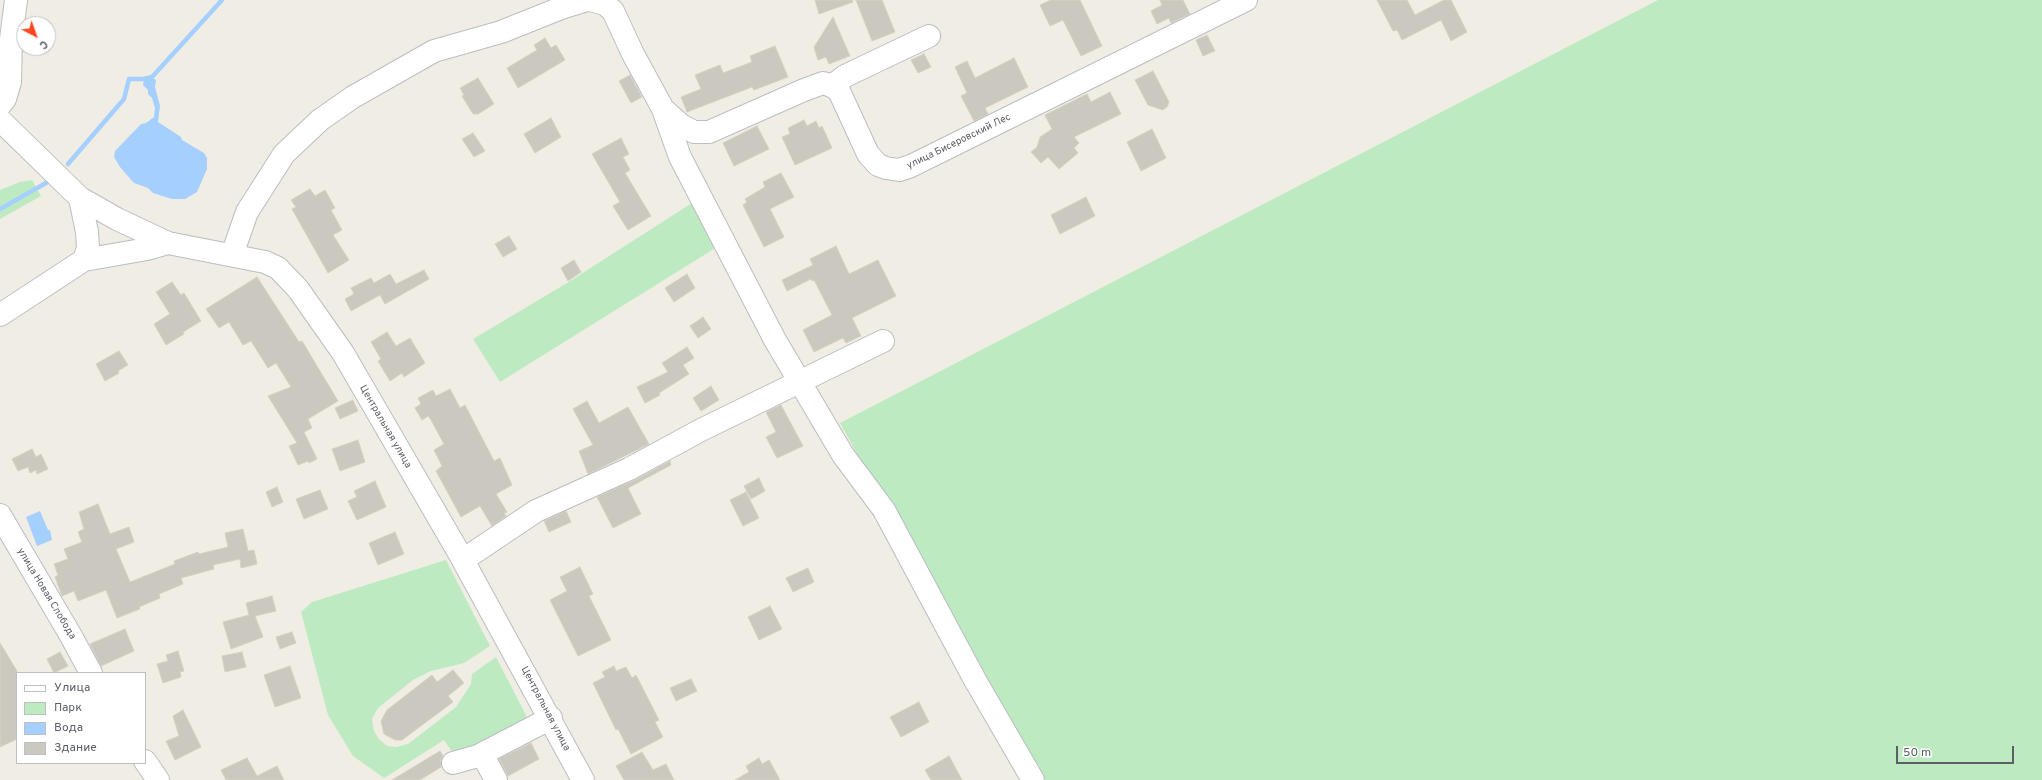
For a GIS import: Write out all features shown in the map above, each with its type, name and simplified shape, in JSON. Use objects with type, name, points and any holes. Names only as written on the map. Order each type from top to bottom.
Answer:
[{"type":"street","points":[[0,105],[5,99],[10,82],[11,39],[16,0]]},
{"type":"street","name":"улица Бисеровский Лес","points":[[832,86],[839,91],[845,101],[868,154],[878,165],[899,170],[911,166],[1246,0]]},
{"type":"street","points":[[232,255],[247,212],[284,154],[320,120],[354,97],[434,51],[501,32],[561,8],[595,1],[613,11],[633,54],[663,109],[680,157],[775,340],[843,455],[884,510],[976,680],[1033,780]]},
{"type":"street","points":[[663,109],[681,125],[694,132],[709,132],[804,90],[823,83],[832,86],[845,76],[929,36]]},
{"type":"street","name":"Центральная улица","points":[[0,120],[80,198],[116,219],[168,243],[265,262],[278,268],[298,289],[343,354],[463,560],[551,718],[583,780]]},
{"type":"street","points":[[80,198],[87,232],[88,248],[84,260]]},
{"type":"street","points":[[0,315],[84,260],[147,250],[168,243]]},
{"type":"street","points":[[463,560],[536,511],[629,468],[883,341]]},
{"type":"street","name":"улица Новая Слобода","points":[[0,515],[72,636],[90,672]]},
{"type":"street","points":[[453,763],[482,754],[551,718]]},
{"type":"street","points":[[482,754],[496,780]]},
{"type":"street","points":[[146,762],[158,780]]},
{"type":"green space","points":[[1658,0],[2042,0],[2042,780],[1037,780],[840,423]]},
{"type":"green space","points":[[32,180],[41,196],[0,219],[0,190],[20,182]]},
{"type":"green space","points":[[692,203],[717,247],[500,382],[473,339],[567,283]]},
{"type":"green space","points":[[446,560],[490,646],[464,663],[431,671],[413,680],[378,708],[372,719],[374,731],[379,739],[387,746],[396,747],[408,744],[456,707],[471,684],[472,674],[496,657],[529,721],[455,756],[444,740],[384,778],[353,756],[328,715],[301,612],[312,602]]},
{"type":"water","points":[[152,77],[156,80],[155,87],[160,106],[158,122],[181,137],[182,140],[204,153],[207,158],[207,169],[197,192],[185,199],[172,199],[153,193],[148,188],[134,183],[120,167],[114,157],[115,151],[141,124],[146,123],[154,117],[155,108],[152,98],[148,94],[148,90],[143,85],[144,79]]},
{"type":"water","points":[[40,511],[48,530],[50,530],[52,540],[37,546],[26,517]]},
{"type":"building","points":[[815,0],[852,0],[853,2],[819,14]]},
{"type":"building","points":[[856,0],[882,0],[895,32],[872,41]]},
{"type":"building","points":[[1051,0],[1080,0],[1102,46],[1081,56],[1063,20],[1050,26],[1040,5]]},
{"type":"building","points":[[1160,0],[1183,0],[1190,14],[1171,23],[1169,18],[1157,24],[1151,11],[1162,5]]},
{"type":"building","points":[[1377,0],[1407,0],[1415,15],[1444,0],[1451,0],[1467,32],[1451,41],[1441,20],[1402,40],[1397,30],[1393,31]]},
{"type":"building","points":[[833,17],[850,56],[829,64],[826,57],[818,60],[814,47]]},
{"type":"building","points":[[1207,35],[1215,51],[1203,56],[1196,40]]},
{"type":"building","points":[[545,38],[551,48],[556,45],[565,60],[518,88],[507,68],[537,50],[534,45]]},
{"type":"building","points":[[775,46],[788,77],[754,90],[752,87],[687,112],[681,97],[701,89],[695,75],[720,65],[723,73],[752,62],[750,56]]},
{"type":"building","points":[[924,54],[931,67],[918,73],[911,60]]},
{"type":"building","points":[[1014,58],[1028,87],[985,108],[988,114],[974,121],[961,96],[967,93],[955,67],[967,61],[975,78]]},
{"type":"building","points":[[1153,71],[1169,102],[1167,107],[1163,110],[1148,105],[1135,80]]},
{"type":"building","points":[[630,75],[642,97],[631,103],[619,81]]},
{"type":"building","points":[[478,78],[494,104],[478,114],[473,114],[462,96],[464,95],[460,88]]},
{"type":"building","points":[[1110,92],[1121,114],[1074,137],[1079,143],[1074,148],[1078,153],[1059,169],[1048,157],[1041,163],[1031,152],[1037,147],[1040,137],[1052,129],[1045,115],[1087,94],[1091,102]]},
{"type":"building","points":[[551,118],[561,137],[535,153],[524,134]]},
{"type":"building","points":[[804,120],[807,126],[816,121],[819,128],[822,126],[832,148],[795,165],[782,137],[790,134],[788,128]]},
{"type":"building","points":[[757,126],[769,149],[734,166],[723,143]]},
{"type":"building","points":[[1152,129],[1166,158],[1141,171],[1127,142]]},
{"type":"building","points":[[473,133],[485,151],[474,157],[462,139]]},
{"type":"building","points":[[621,138],[629,154],[623,157],[630,170],[625,173],[651,216],[628,230],[613,206],[620,202],[592,154]]},
{"type":"building","points":[[781,173],[794,197],[770,209],[784,237],[764,247],[743,205],[747,202],[745,199],[765,187],[763,182]]},
{"type":"building","points":[[310,189],[315,196],[325,190],[335,208],[331,210],[342,230],[333,235],[349,260],[328,273],[292,209],[296,207],[291,200]]},
{"type":"building","points":[[1086,197],[1095,216],[1060,234],[1051,215]]},
{"type":"building","points":[[509,236],[517,249],[503,257],[495,244]]},
{"type":"building","points":[[836,246],[849,274],[878,260],[896,296],[852,318],[861,336],[846,343],[843,338],[814,352],[803,330],[832,315],[814,280],[812,281],[811,279],[787,291],[782,280],[813,265],[810,259]]},
{"type":"building","points":[[574,260],[581,272],[568,281],[561,268]]},
{"type":"building","points":[[424,270],[429,279],[385,304],[380,295],[351,311],[345,299],[354,294],[351,288],[371,278],[374,283],[390,274],[396,284]]},
{"type":"building","points":[[687,274],[695,288],[674,302],[665,288]]},
{"type":"building","points":[[257,277],[299,342],[302,341],[338,401],[308,419],[312,428],[304,432],[317,459],[309,463],[308,461],[298,465],[289,446],[297,443],[268,396],[291,387],[276,363],[268,368],[251,341],[243,345],[229,322],[219,328],[206,309]]},
{"type":"building","points":[[172,282],[181,295],[184,293],[201,321],[166,345],[154,324],[170,314],[156,292]]},
{"type":"building","points":[[703,317],[711,329],[698,338],[690,326]]},
{"type":"building","points":[[387,332],[396,346],[410,338],[425,363],[404,377],[402,373],[390,381],[378,361],[381,359],[371,342]]},
{"type":"building","points":[[687,347],[694,358],[683,365],[689,374],[659,393],[660,395],[645,403],[637,387],[668,372],[662,363]]},
{"type":"building","points":[[119,351],[128,365],[118,371],[119,373],[105,381],[96,364]]},
{"type":"building","points":[[711,386],[719,400],[701,411],[693,398]]},
{"type":"building","points":[[450,389],[460,408],[465,405],[494,461],[500,458],[512,485],[496,494],[507,512],[504,513],[506,516],[492,526],[480,506],[461,517],[436,471],[442,466],[434,450],[444,444],[428,416],[422,420],[415,408],[421,404],[418,398],[433,390],[436,396]]},
{"type":"building","points":[[353,400],[358,411],[340,419],[335,408]]},
{"type":"building","points":[[587,401],[599,423],[628,407],[649,444],[588,474],[579,451],[593,445],[573,409]]},
{"type":"building","points":[[781,405],[803,446],[777,458],[766,437],[776,432],[766,412]]},
{"type":"building","points":[[358,440],[365,462],[340,471],[332,449]]},
{"type":"building","points":[[32,449],[36,457],[41,454],[48,469],[37,474],[36,470],[30,473],[28,467],[18,471],[12,459]]},
{"type":"building","points":[[670,461],[671,465],[628,488],[641,514],[613,528],[597,497],[635,480]]},
{"type":"building","points":[[759,478],[765,491],[751,499],[744,486]]},
{"type":"building","points":[[375,481],[386,507],[357,520],[348,501],[357,497],[354,491]]},
{"type":"building","points":[[277,487],[283,502],[272,507],[266,492]]},
{"type":"building","points":[[320,490],[328,509],[304,519],[296,499]]},
{"type":"building","points":[[746,492],[759,518],[743,526],[730,500]]},
{"type":"building","points":[[98,504],[110,534],[129,527],[134,542],[116,549],[130,582],[175,564],[174,561],[198,552],[199,554],[228,547],[225,533],[243,529],[248,551],[254,550],[257,564],[241,568],[240,559],[213,565],[214,569],[181,578],[183,584],[159,594],[160,598],[139,607],[140,609],[117,618],[106,590],[78,601],[74,591],[62,596],[55,577],[58,575],[54,564],[68,559],[64,549],[82,542],[78,532],[84,529],[79,512]]},
{"type":"building","points":[[566,511],[571,522],[549,532],[544,521]]},
{"type":"building","points":[[395,532],[404,554],[378,565],[369,543]]},
{"type":"building","points":[[580,567],[593,594],[589,596],[611,640],[578,656],[550,600],[567,591],[560,577]]},
{"type":"building","points":[[808,568],[814,582],[793,592],[786,578]]},
{"type":"building","points":[[272,596],[276,611],[255,616],[263,637],[231,649],[223,622],[249,615],[246,603]]},
{"type":"building","points":[[770,606],[782,629],[759,640],[748,617]]},
{"type":"building","points":[[125,629],[134,651],[101,666],[90,644]]},
{"type":"building","points":[[292,632],[296,643],[280,649],[276,637]]},
{"type":"building","points":[[0,643],[17,672],[16,739],[0,747]]},
{"type":"building","points":[[178,651],[184,671],[180,672],[181,677],[163,683],[157,664],[168,661],[166,655]]},
{"type":"building","points":[[60,652],[68,666],[54,672],[47,659]]},
{"type":"building","points":[[242,652],[246,667],[225,672],[222,656]]},
{"type":"building","points":[[290,666],[301,698],[275,707],[264,675]]},
{"type":"building","points":[[614,666],[616,671],[626,667],[632,678],[636,675],[659,720],[655,722],[663,737],[631,754],[618,729],[616,730],[593,683],[605,677],[602,672]]},
{"type":"building","points":[[453,670],[464,683],[448,696],[453,702],[402,740],[395,740],[384,734],[381,721],[387,710],[432,675],[437,682]]},
{"type":"building","points":[[691,679],[697,691],[676,701],[670,688]]},
{"type":"building","points":[[919,702],[929,722],[901,737],[890,717]]},
{"type":"building","points":[[183,710],[201,747],[175,760],[166,741],[179,736],[173,716]]},
{"type":"building","points":[[531,743],[539,759],[508,776],[499,759]]},
{"type":"building","points":[[440,751],[443,756],[441,760],[441,767],[420,780],[392,780]]},
{"type":"building","points":[[642,752],[653,770],[666,764],[674,780],[624,780],[616,766]]},
{"type":"building","points":[[949,756],[962,780],[931,780],[925,770]]},
{"type":"building","points":[[247,758],[257,776],[277,766],[284,780],[226,780],[221,770]]},
{"type":"building","points":[[759,758],[762,764],[769,760],[780,780],[735,780],[749,772],[746,766]]},
{"type":"waterway","points":[[68,164],[124,99],[129,79],[144,79],[152,77],[222,0]]},
{"type":"waterway","points":[[0,209],[53,179]]}]
